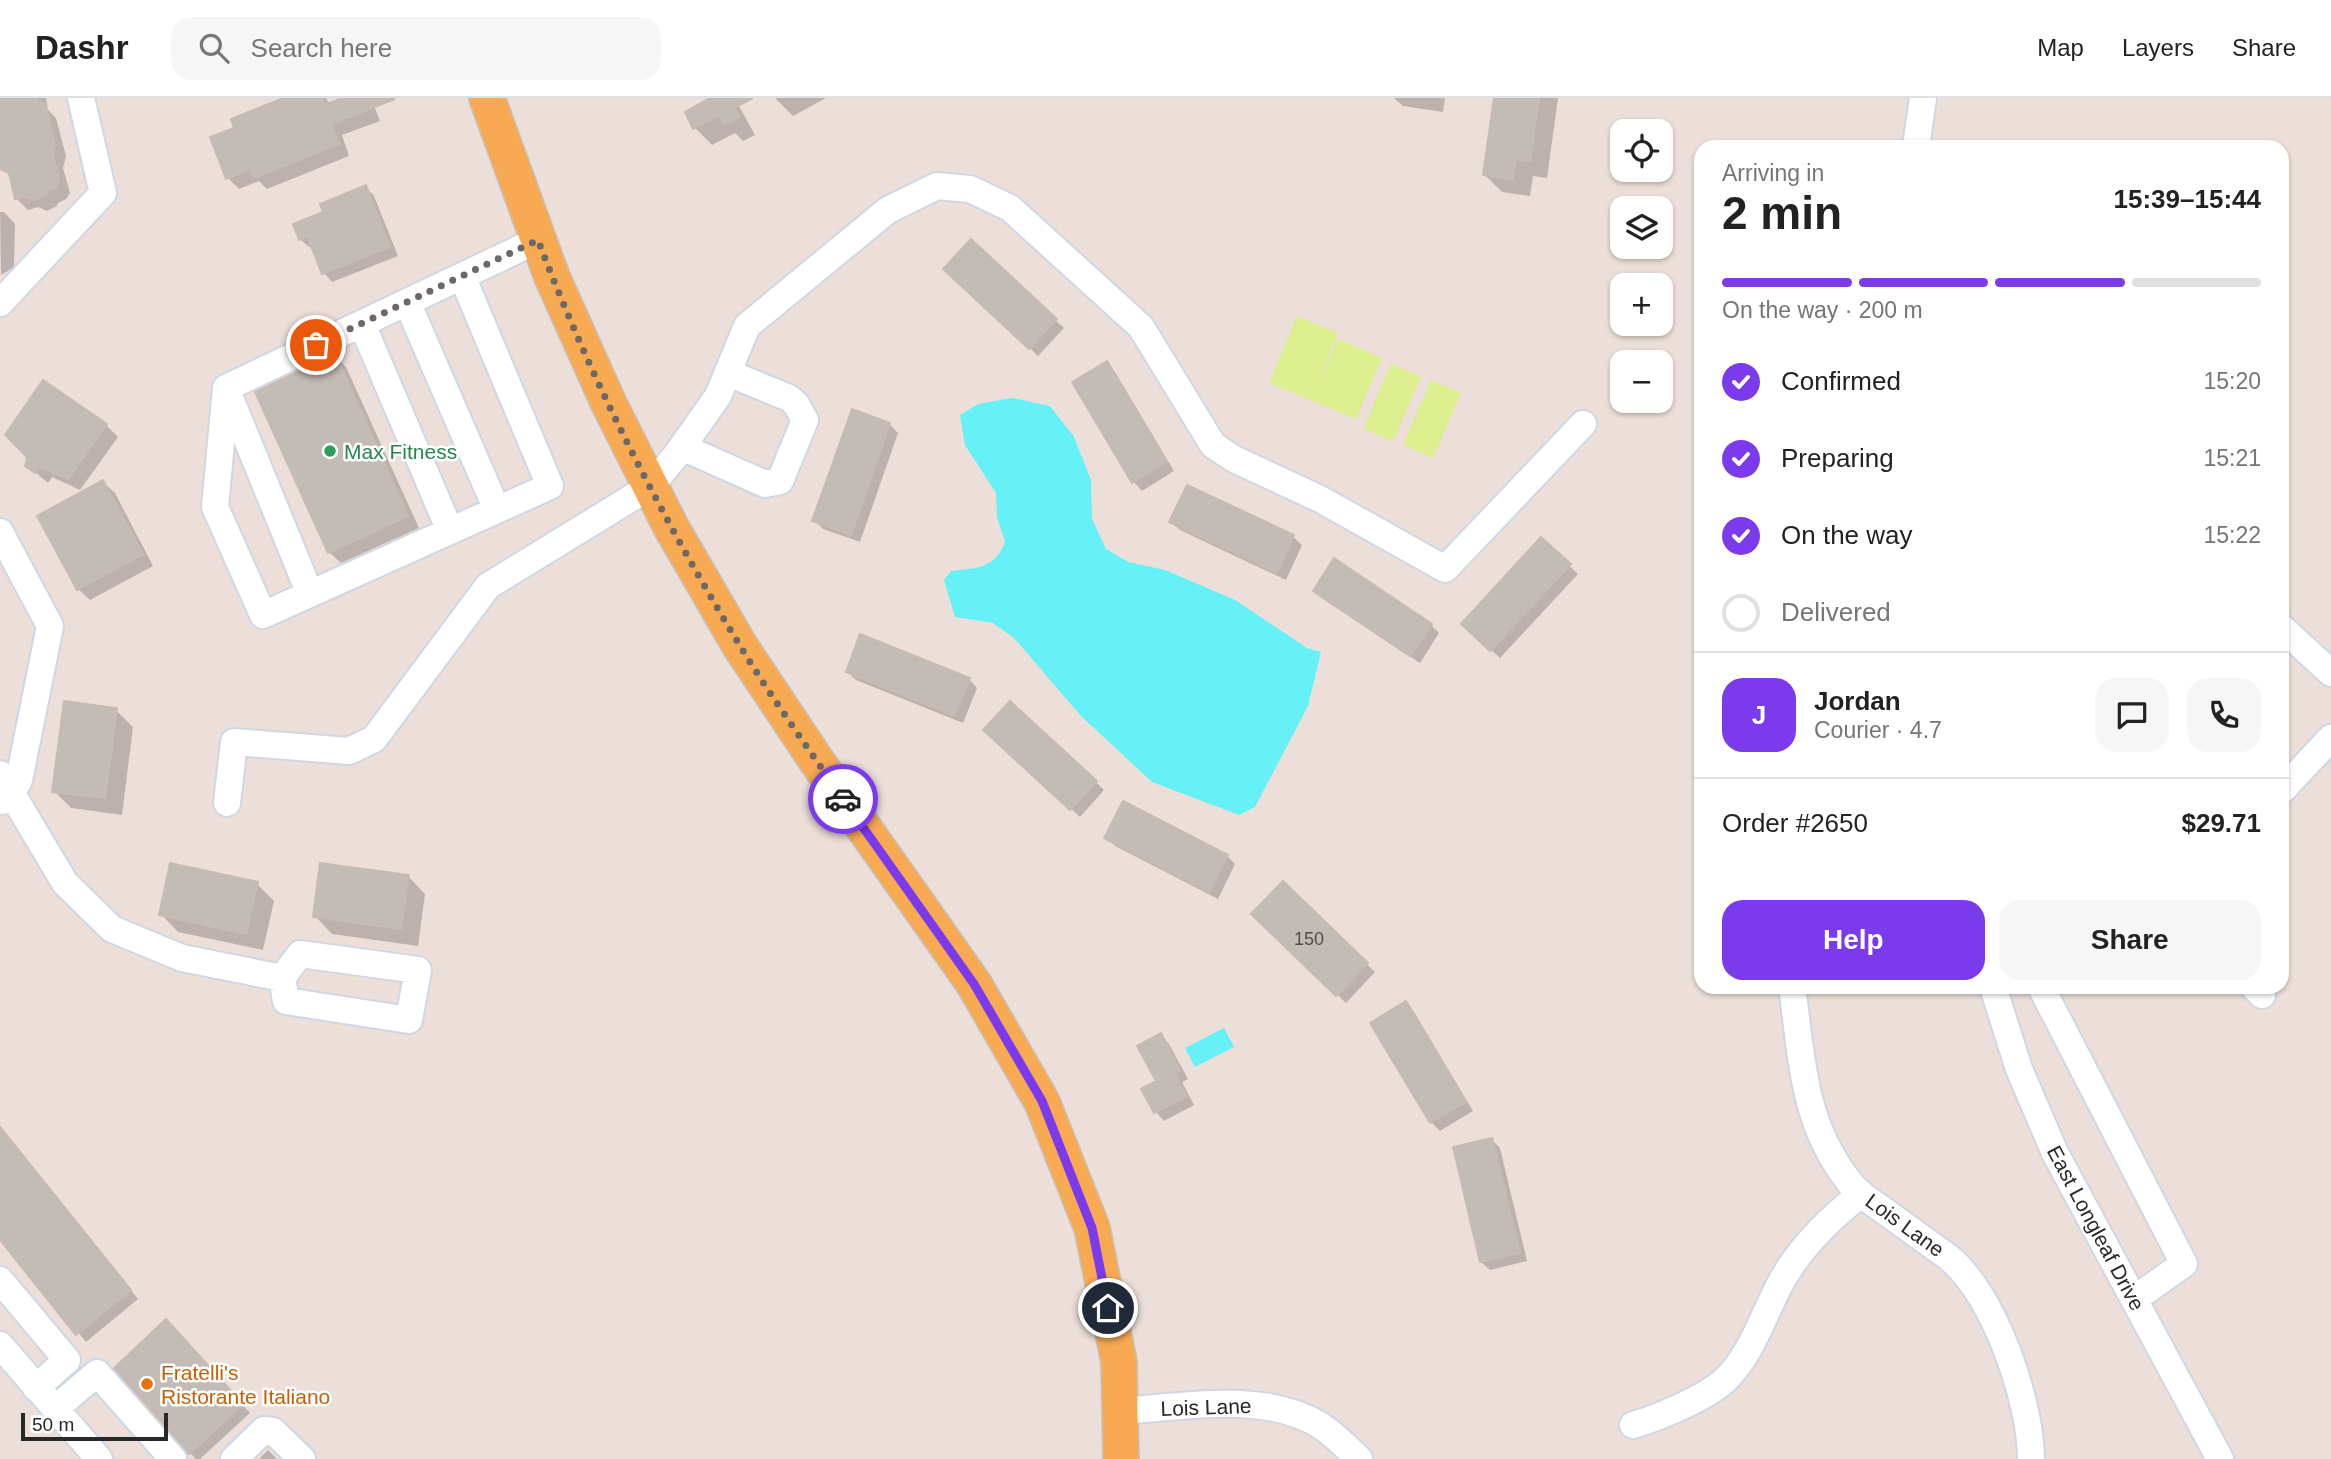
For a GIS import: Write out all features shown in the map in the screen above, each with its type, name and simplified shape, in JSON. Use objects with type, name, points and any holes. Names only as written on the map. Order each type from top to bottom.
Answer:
[{"type":"main road","points":[[487,98],[552,276],[609,404],[671,527],[740,646],[816,760],[974,984],[1042,1101],[1092,1228],[1119,1362],[1121,1459]]},
{"type":"street","points":[[0,303],[103,193],[81,98]]},
{"type":"street","points":[[1917,140],[1923,98]]},
{"type":"street","points":[[226,803],[234,742],[349,751],[374,739],[488,586],[651,486],[719,396],[747,326],[888,210],[937,186],[970,189],[1010,208],[1141,327],[1213,445],[1234,459],[1320,499],[1445,569],[1583,424]]},
{"type":"street","points":[[226,388],[538,240]]},
{"type":"street","points":[[226,388],[215,507],[263,615],[550,486],[462,276]]},
{"type":"street","points":[[407,302],[497,510]]},
{"type":"street","points":[[362,324],[450,531]]},
{"type":"street","points":[[682,447],[765,484],[780,481],[805,420],[796,404],[789,398],[727,373]]},
{"type":"street","points":[[226,388],[310,594]]},
{"type":"street","points":[[0,532],[50,626],[19,780],[4,790],[65,883],[112,929],[182,958],[282,978]]},
{"type":"street","points":[[2289,634],[2331,673]]},
{"type":"street","points":[[2289,783],[2331,738]]},
{"type":"street","points":[[300,954],[418,970],[409,1020],[286,1001],[282,978],[300,954]]},
{"type":"street","name":"Lois Lane","points":[[1793,994],[1807,1097],[1818,1130],[1847,1181],[1951,1259],[1984,1300],[1995,1322],[2020,1393],[2027,1419],[2031,1459]]},
{"type":"street","name":"East Longleaf Drive","points":[[1995,994],[2019,1069],[2055,1153],[2220,1459]]},
{"type":"street","points":[[2045,994],[2184,1264],[2134,1299]]},
{"type":"street","points":[[1633,1425],[1654,1419],[1724,1381],[1739,1363],[1781,1282],[1806,1244],[1861,1194]]},
{"type":"street","points":[[0,1280],[66,1360],[36,1388]]},
{"type":"street","points":[[0,1345],[99,1459]]},
{"type":"street","points":[[55,1409],[97,1373],[173,1459]]},
{"type":"street","name":"Lois Lane","points":[[1120,1411],[1239,1404],[1265,1406],[1317,1424],[1359,1459]]},
{"type":"street","points":[[233,1459],[264,1430],[274,1431],[303,1459]]},
{"type":"green space","points":[[1297,316],[1338,333],[1318,384],[1338,339],[1382,358],[1356,419],[1269,383]]},
{"type":"green space","points":[[1391,364],[1421,377],[1393,441],[1363,429]]},
{"type":"green space","points":[[1431,380],[1461,393],[1433,458],[1403,445]]},
{"type":"water","points":[[1012,398],[1050,406],[1074,437],[1091,480],[1092,519],[1106,549],[1128,562],[1165,570],[1235,600],[1307,648],[1321,652],[1308,706],[1255,807],[1239,815],[1152,782],[1081,716],[1014,638],[993,623],[955,617],[944,580],[951,571],[984,566],[996,558],[1005,542],[997,517],[996,493],[965,445],[960,415],[978,404]]},
{"type":"water","points":[[1224,1028],[1234,1047],[1195,1067],[1185,1048]]},
{"type":"building","points":[[0,98],[37,98],[45,104],[55,144],[53,155],[59,180],[55,188],[34,200],[25,197],[15,199],[9,173],[0,169]]},
{"type":"building","points":[[283,98],[321,98],[324,105],[342,98],[395,99],[331,124],[339,144],[254,178],[250,169],[226,179],[210,137],[234,128],[231,119]]},
{"type":"building","points":[[710,98],[753,98],[734,108],[739,117],[724,124],[720,115],[693,129],[685,112]]},
{"type":"building","points":[[1494,98],[1539,98],[1530,161],[1516,160],[1513,180],[1483,175]]},
{"type":"building","points":[[366,185],[390,247],[322,274],[307,236],[299,240],[293,224],[323,212],[320,204]]},
{"type":"building","points":[[971,239],[1057,319],[1029,349],[943,269]]},
{"type":"building","name":"Max Fitness","points":[[335,354],[408,516],[328,553],[255,392]]},
{"type":"building","points":[[1107,361],[1167,462],[1132,483],[1072,382]]},
{"type":"building","points":[[43,380],[107,424],[68,479],[40,467],[35,473],[25,466],[27,457],[5,435]]},
{"type":"building","points":[[852,409],[890,423],[851,535],[812,521]]},
{"type":"building","points":[[103,480],[143,554],[77,590],[37,516]]},
{"type":"building","points":[[1187,485],[1294,535],[1277,573],[1169,522]]},
{"type":"building","points":[[1541,537],[1571,564],[1490,651],[1461,624]]},
{"type":"building","points":[[1334,558],[1432,624],[1410,656],[1313,591]]},
{"type":"building","points":[[860,634],[970,678],[954,716],[846,672]]},
{"type":"building","points":[[64,701],[117,708],[105,798],[52,792]]},
{"type":"building","points":[[1010,701],[1097,781],[1070,810],[983,730]]},
{"type":"building","points":[[1123,801],[1228,855],[1209,892],[1104,838]]},
{"type":"building","points":[[170,863],[258,882],[246,934],[159,915]]},
{"type":"building","points":[[320,863],[409,875],[401,929],[313,917]]},
{"type":"building","points":[[1283,881],[1368,963],[1336,996],[1251,914]]},
{"type":"building","points":[[1406,1001],[1466,1102],[1430,1123],[1370,1023]]},
{"type":"building","points":[[1161,1033],[1180,1070],[1174,1073],[1187,1096],[1154,1113],[1141,1089],[1156,1081],[1137,1046]]},
{"type":"building","points":[[0,1127],[131,1290],[76,1335],[0,1240]]},
{"type":"building","points":[[1492,1138],[1520,1253],[1480,1262],[1453,1147]]},
{"type":"building","points":[[166,1319],[243,1404],[189,1454],[114,1368]]},
{"type":"way so far","points":[[316,345],[538,240],[609,404],[671,527],[740,646],[843,799]]},
{"type":"place","name":"Max Fitness","points":[[330,451]]},
{"type":"place","name":"Fratelli's Ristorante Italiano","points":[[147,1384]]},
{"type":"route","points":[[843,799],[974,984],[1042,1101],[1092,1228],[1108,1308]]}]
